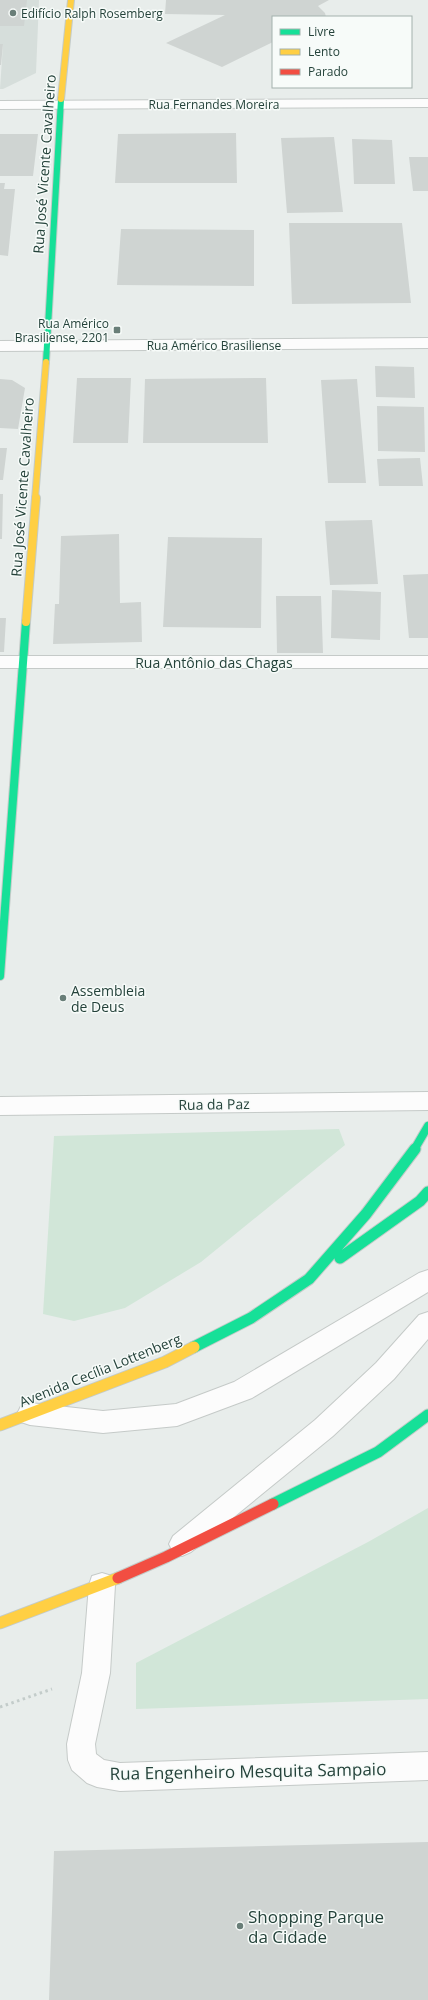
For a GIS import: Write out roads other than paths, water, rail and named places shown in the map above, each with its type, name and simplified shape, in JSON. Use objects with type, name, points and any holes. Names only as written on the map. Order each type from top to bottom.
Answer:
[{"type":"street","name":"Rua José Vicente Cavalheiro","points":[[0,976],[47,346],[61,104],[71,0]]},
{"type":"street","name":"Rua Fernandes Moreira","points":[[0,104],[428,103]]},
{"type":"street","name":"Rua Américo Brasiliense","points":[[0,346],[428,343]]},
{"type":"street","name":"Rua Antônio das Chagas","points":[[0,662],[428,662]]},
{"type":"street","name":"Rua da Paz","points":[[0,1106],[428,1101]]},
{"type":"street","name":"Avenida Cecília Lottenberg","points":[[0,1425],[166,1362],[251,1318],[309,1279],[366,1214],[412,1154],[428,1126]]},
{"type":"street","points":[[309,1279],[420,1201],[428,1192]]},
{"type":"street","points":[[30,1414],[103,1422],[177,1415],[243,1390],[428,1280]]},
{"type":"street","points":[[166,1557],[324,1428],[385,1371],[428,1322]]},
{"type":"street","points":[[0,1623],[102,1585],[166,1557],[378,1452],[428,1416]]},
{"type":"street","name":"Rua Engenheiro Mesquita Sampaio","points":[[102,1585],[96,1673],[81,1744],[82,1760],[97,1773],[120,1777],[428,1766]]},
{"type":"place","name":"Edifício Ralph Rosemberg","points":[[13,13]]},
{"type":"place","name":"Rua Américo Brasiliense, 2201","points":[[117,330]]},
{"type":"place","name":"Assembleia de Deus","points":[[63,998]]},
{"type":"place","name":"Shopping Parque da Cidade","points":[[240,1926]]}]
